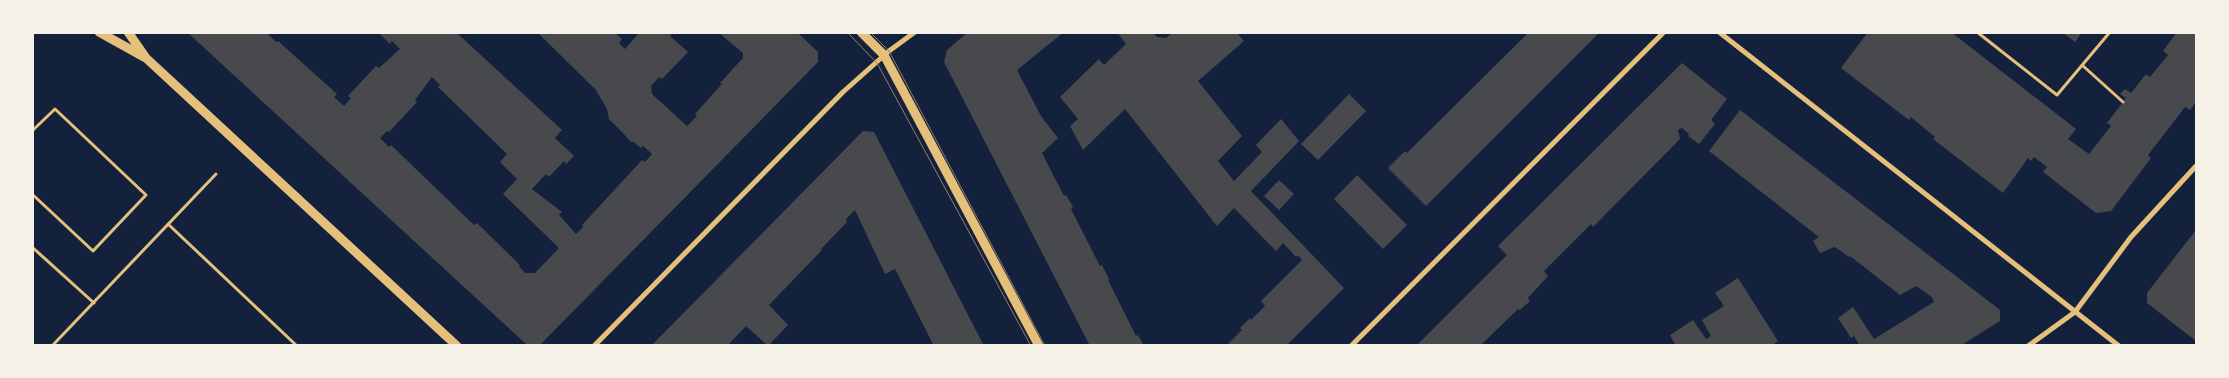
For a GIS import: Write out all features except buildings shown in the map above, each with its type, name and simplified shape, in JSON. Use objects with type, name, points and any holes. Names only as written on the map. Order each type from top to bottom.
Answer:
[{"type":"street","points":[[99,32],[146,58]]},
{"type":"street","points":[[128,32],[146,58],[457,346]]},
{"type":"street","points":[[861,32],[884,55],[1039,346]]},
{"type":"street","points":[[594,346],[843,92],[884,55],[915,32]]},
{"type":"street","points":[[1351,346],[1664,32]]},
{"type":"street","points":[[1720,32],[2120,346]]},
{"type":"street","points":[[2028,346],[2076,312],[2131,238],[2196,166]]},
{"type":"path","points":[[1977,32],[2058,95],[2110,32]]},
{"type":"path","points":[[2082,65],[2123,102]]},
{"type":"path","points":[[32,131],[55,109],[146,195],[93,251],[32,194]]},
{"type":"path","points":[[52,346],[216,174]]},
{"type":"path","points":[[168,224],[297,346]]},
{"type":"path","points":[[32,247],[94,303]]},
{"type":"tram line","points":[[847,32],[877,63],[1031,346]]},
{"type":"tram line","points":[[870,32],[889,51],[1045,346]]}]
